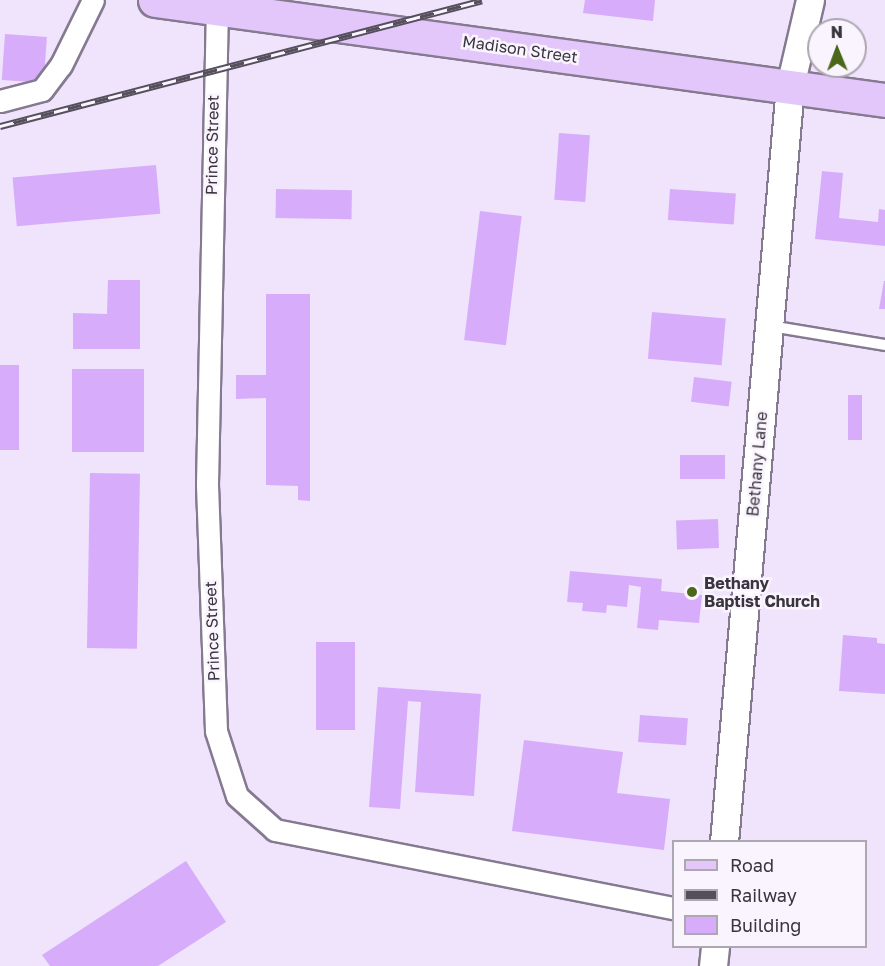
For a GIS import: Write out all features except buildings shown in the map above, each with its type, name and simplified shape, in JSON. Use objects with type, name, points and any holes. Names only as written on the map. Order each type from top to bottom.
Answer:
[{"type":"main road","name":"Madison Street","points":[[155,0],[217,6],[885,99]]},
{"type":"street","points":[[0,101],[42,90],[62,64],[93,0]]},
{"type":"street","name":"Bethany Lane","points":[[724,840],[790,86],[810,0]]},
{"type":"street","name":"Prince Street","points":[[217,6],[207,485],[216,731],[237,796],[275,830],[672,908]]},
{"type":"street","points":[[713,966],[715,948]]},
{"type":"lane","points":[[770,326],[885,345]]},
{"type":"railway","points":[[0,126],[482,0]]},
{"type":"place","name":"Bethany Baptist Church","points":[[692,592]]}]
